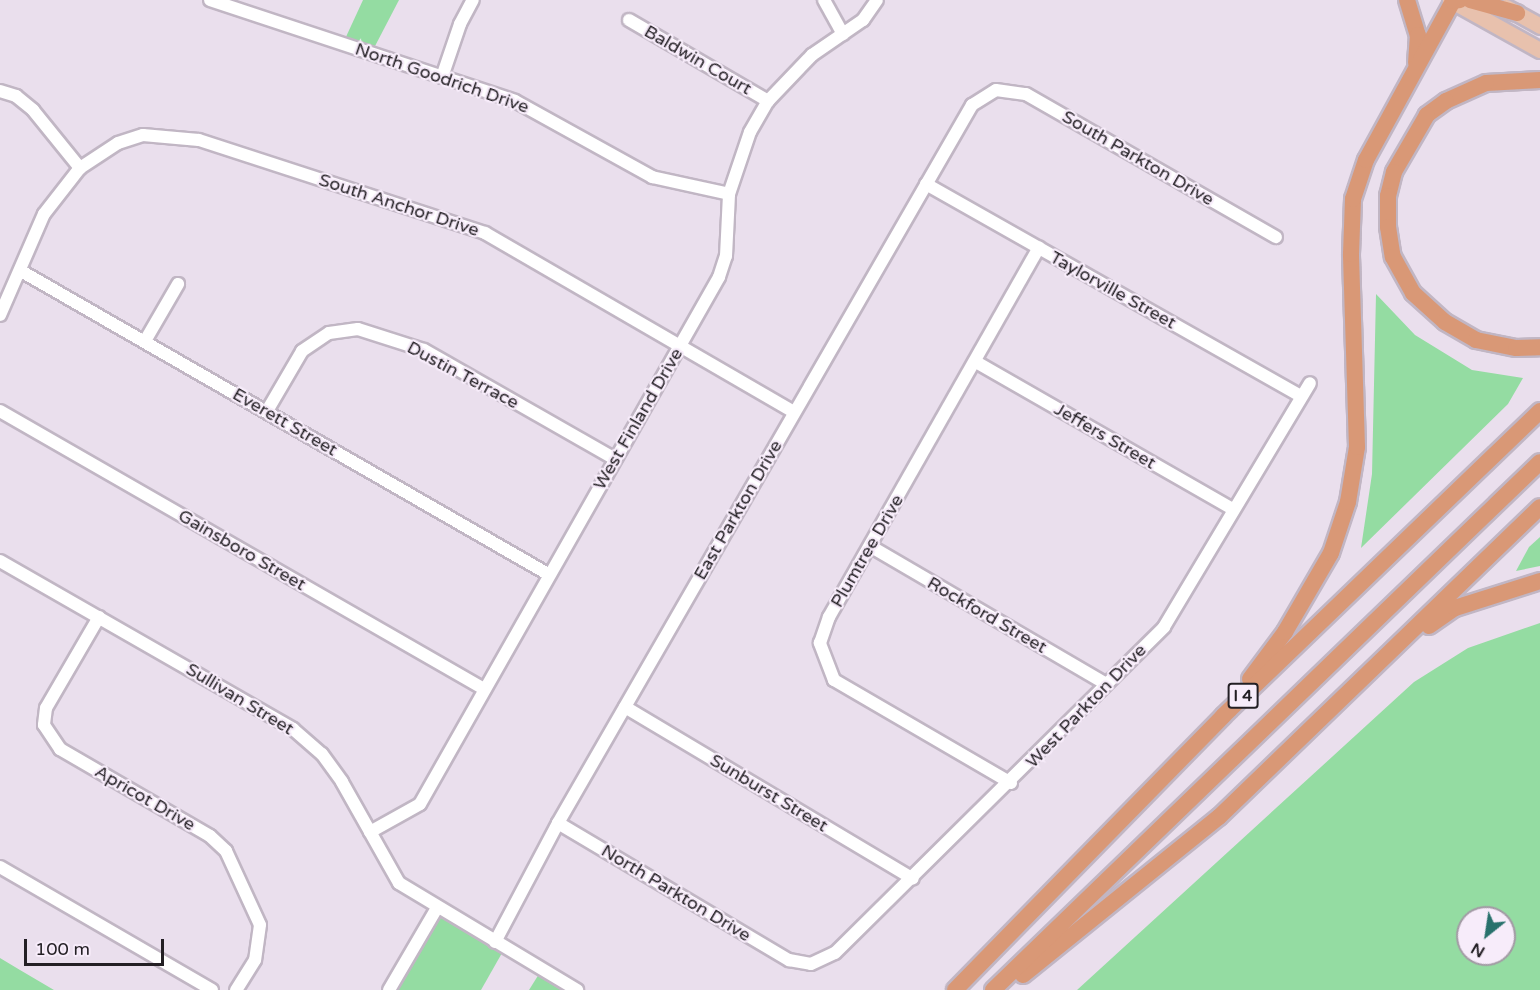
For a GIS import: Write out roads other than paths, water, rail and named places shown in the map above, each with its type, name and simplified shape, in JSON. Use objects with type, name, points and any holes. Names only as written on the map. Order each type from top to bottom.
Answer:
[{"type":"highway","points":[[1407,0],[1418,35],[1414,70]]},
{"type":"highway","points":[[1223,716],[1285,632],[1331,553],[1348,502],[1357,447],[1351,254],[1353,199],[1366,160],[1414,70],[1458,0],[1517,13]]},
{"type":"highway","points":[[1540,80],[1486,83],[1446,101],[1426,116],[1394,172],[1388,196],[1388,227],[1393,257],[1413,293],[1445,322],[1476,340],[1516,348],[1540,347]]},
{"type":"highway","name":"I 4","points":[[955,990],[1223,716],[1540,411]]},
{"type":"highway","name":"I 4","points":[[993,990],[1540,462]]},
{"type":"highway","points":[[1004,990],[1219,817],[1540,507]]},
{"type":"highway","points":[[1389,653],[1455,608],[1540,581]]},
{"type":"main road","points":[[1458,0],[1540,50]]},
{"type":"main road","points":[[1493,0],[1540,26]]},
{"type":"street","points":[[441,76],[459,24],[473,0]]},
{"type":"street","points":[[824,0],[843,34]]},
{"type":"street","name":"West Finland Drive","points":[[370,832],[420,804],[548,574],[680,346],[722,266],[729,231],[729,194],[750,132],[768,101],[812,55],[863,20],[877,0]]},
{"type":"street","name":"North Goodrich Drive","points":[[214,1],[441,76],[547,116],[652,177],[729,194]]},
{"type":"street","name":"Baldwin Court","points":[[629,20],[768,101]]},
{"type":"street","name":"East Parkton Drive","points":[[495,942],[558,823],[926,183],[972,105],[996,90]]},
{"type":"street","name":"South Parkton Drive","points":[[996,90],[1026,94],[1276,237]]},
{"type":"street","points":[[0,91],[16,96],[33,110],[80,168]]},
{"type":"street","name":"South Anchor Drive","points":[[0,315],[44,214],[80,168],[118,143],[143,135],[199,140],[485,233],[794,412]]},
{"type":"street","name":"Taylorville Street","points":[[926,183],[1300,396]]},
{"type":"street","name":"Plumtree Drive","points":[[1011,783],[834,680],[821,650],[822,630],[1039,248]]},
{"type":"street","name":"Everett Street","points":[[21,271],[548,574]]},
{"type":"street","points":[[145,341],[178,284]]},
{"type":"street","name":"Dustin Terrace","points":[[267,411],[302,351],[329,333],[358,329],[424,350],[615,459]]},
{"type":"street","name":"Jeffers Street","points":[[976,362],[1234,510]]},
{"type":"street","name":"West Parkton Drive","points":[[793,961],[811,964],[835,953],[1011,783],[1104,683],[1164,627],[1300,396],[1310,383]]},
{"type":"street","name":"Gainsboro Street","points":[[0,411],[484,689]]},
{"type":"street","name":"Rockford Street","points":[[870,546],[1104,683]]},
{"type":"street","name":"Sullivan Street","points":[[0,561],[293,729],[322,754],[399,883],[437,908],[577,990]]},
{"type":"street","name":"Apricot Drive","points":[[99,618],[46,708],[44,725],[60,749],[210,836],[226,851],[260,925],[255,960],[236,990]]},
{"type":"street","name":"Sunburst Street","points":[[625,707],[913,879]]},
{"type":"street","name":"North Parkton Drive","points":[[558,823],[793,961]]},
{"type":"street","points":[[0,867],[212,990]]},
{"type":"street","points":[[389,990],[437,908]]}]
